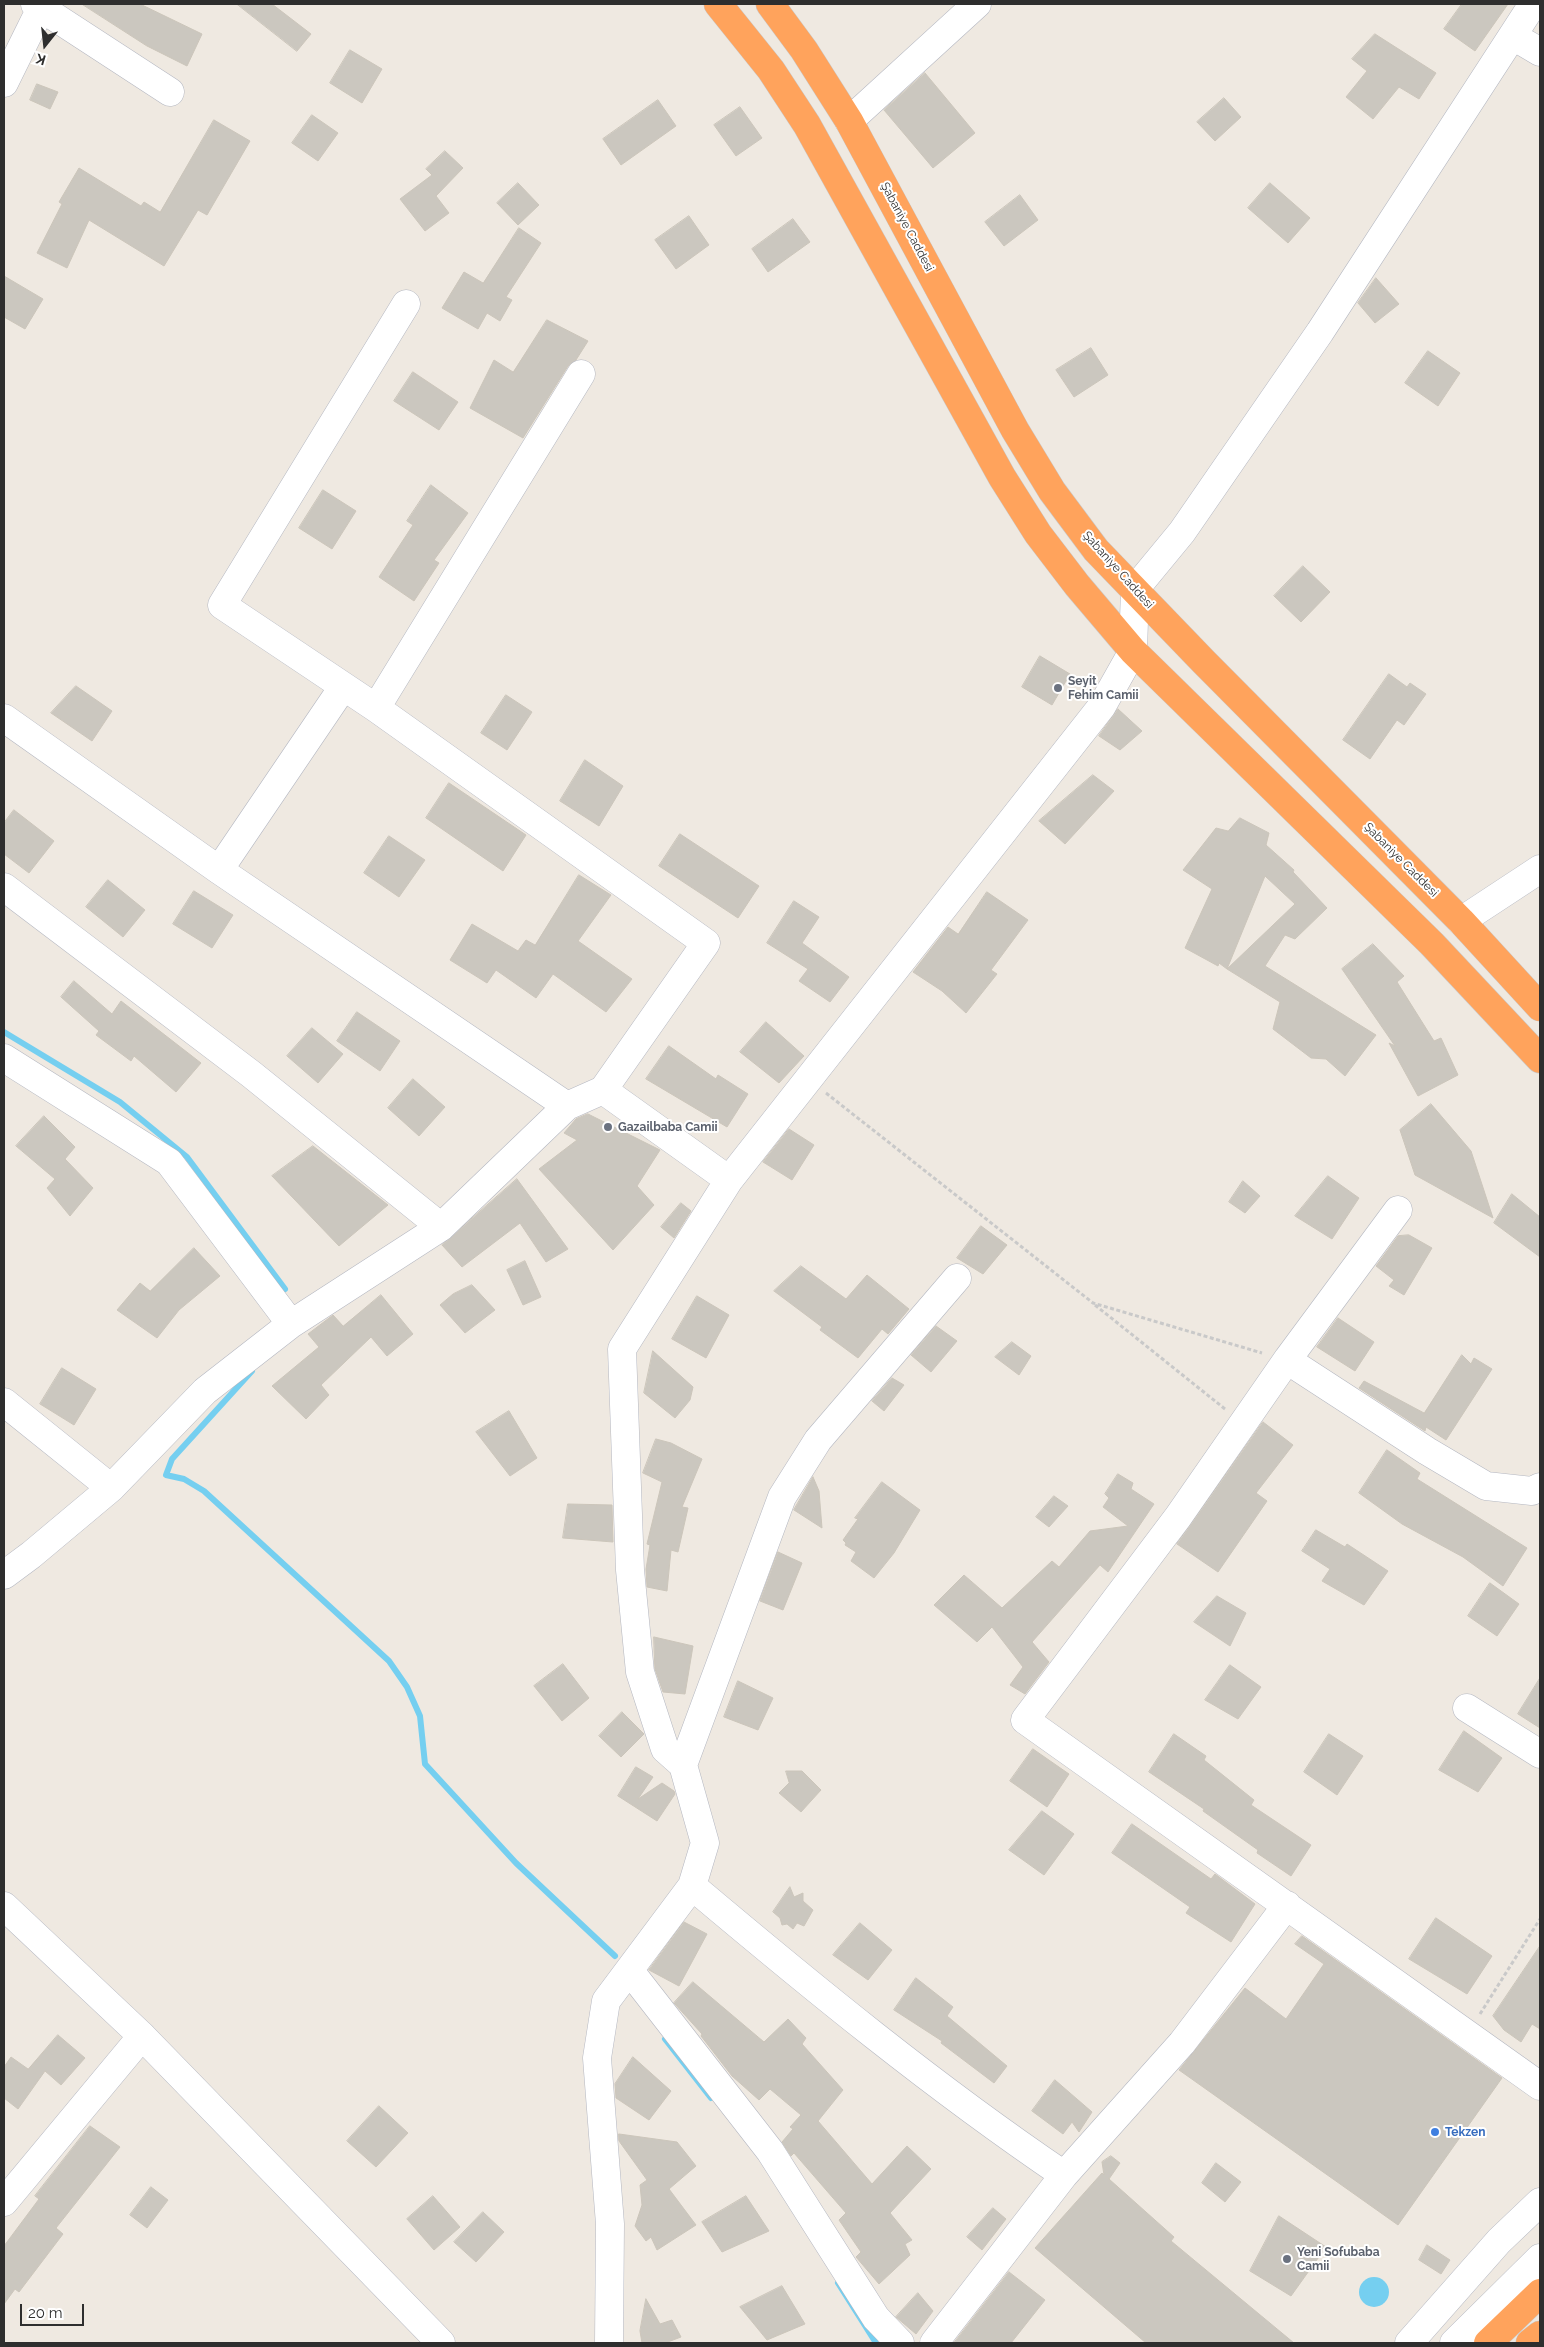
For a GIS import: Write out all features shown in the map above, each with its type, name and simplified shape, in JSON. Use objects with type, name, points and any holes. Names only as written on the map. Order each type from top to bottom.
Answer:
[{"type":"highway","points":[[718,4],[771,70],[807,125],[1002,477],[1038,534],[1132,651],[1432,944],[1540,1059]]},
{"type":"highway","name":"Şabaniye Caddesi","points":[[770,4],[804,50],[849,121],[1015,430],[1052,491],[1096,550],[1461,921],[1540,1007]]},
{"type":"highway","points":[[1488,2343],[1540,2293]]},
{"type":"highway","points":[[1530,2343],[1540,2335]]},
{"type":"street","points":[[849,121],[977,4]]},
{"type":"street","points":[[609,2343],[610,2224],[597,2058],[606,2001],[692,1886],[705,1843],[682,1765],[665,1749],[640,1672],[630,1570],[622,1350],[729,1180],[1102,706],[1132,651],[1135,589],[1182,532],[1320,332],[1533,4]]},
{"type":"street","points":[[4,83],[40,5],[170,92]]},
{"type":"street","points":[[1512,36],[1540,52]]},
{"type":"street","points":[[4,1575],[31,1556],[111,1488],[205,1391],[291,1324],[442,1227],[567,1106],[603,1090],[706,943],[376,708],[222,605],[406,304]]},
{"type":"street","points":[[376,708],[581,374]]},
{"type":"street","points":[[219,870],[343,687]]},
{"type":"street","points":[[4,718],[219,870],[567,1106]]},
{"type":"street","points":[[1461,921],[1540,869]]},
{"type":"street","points":[[4,887],[251,1074],[442,1227]]},
{"type":"street","points":[[4,1058],[168,1162],[291,1324]]},
{"type":"street","points":[[603,1090],[729,1180]]},
{"type":"street","points":[[1398,1210],[1287,1360],[1178,1517],[1025,1720],[1540,2086]]},
{"type":"street","points":[[682,1765],[782,1497],[818,1440],[957,1278]]},
{"type":"street","points":[[1287,1360],[1486,1486],[1532,1491],[1540,1487]]},
{"type":"street","points":[[4,1402],[111,1488]]},
{"type":"street","points":[[1468,1708],[1540,1754]]},
{"type":"street","points":[[692,1886],[799,1976],[995,2129],[1064,2175]]},
{"type":"street","points":[[934,2343],[1064,2175],[1182,2043],[1287,1905]]},
{"type":"street","points":[[4,1906],[142,2036],[441,2343]]},
{"type":"street","points":[[630,1971],[770,2151],[876,2318],[900,2343]]},
{"type":"street","points":[[4,2202],[142,2036]]},
{"type":"street","points":[[1409,2343],[1499,2241],[1540,2202]]},
{"type":"street","points":[[1454,2343],[1540,2258]]},
{"type":"path","points":[[825,1092],[1243,1423]]},
{"type":"path","points":[[1093,1303],[1287,1360]]},
{"type":"path","points":[[1471,2036],[1481,2013],[1540,1920]]},
{"type":"water","points":[[1374,2277],[1385,2281],[1389,2292],[1385,2303],[1374,2307],[1363,2303],[1359,2292],[1363,2281]]},
{"type":"building","points":[[82,4],[140,4],[202,34],[187,66],[147,46]]},
{"type":"building","points":[[237,4],[272,4],[311,34],[297,51]]},
{"type":"building","points":[[1462,4],[1508,4],[1475,51],[1444,29]]},
{"type":"building","points":[[1375,34],[1436,73],[1419,99],[1399,87],[1373,119],[1346,97],[1367,71],[1352,59]]},
{"type":"building","points":[[350,50],[382,69],[362,103],[330,83]]},
{"type":"building","points":[[925,73],[975,133],[933,168],[884,110]]},
{"type":"building","points":[[37,84],[58,92],[50,109],[30,100]]},
{"type":"building","points":[[1224,98],[1241,117],[1215,141],[1197,122]]},
{"type":"building","points":[[658,100],[676,126],[621,165],[603,139]]},
{"type":"building","points":[[740,107],[762,138],[736,156],[714,125]]},
{"type":"building","points":[[312,115],[338,133],[318,161],[292,143]]},
{"type":"building","points":[[214,120],[250,141],[207,215],[198,210],[164,266],[89,220],[67,268],[37,253],[62,204],[59,202],[79,168],[141,206],[144,202],[160,212]]},
{"type":"building","points":[[445,151],[463,168],[436,196],[449,213],[425,231],[400,199],[432,175],[426,169]]},
{"type":"building","points":[[518,183],[539,205],[518,225],[497,203]]},
{"type":"building","points":[[1270,183],[1310,218],[1288,243],[1248,208]]},
{"type":"building","points":[[1020,195],[1038,220],[1004,246],[985,222]]},
{"type":"building","points":[[689,216],[709,245],[676,269],[655,240]]},
{"type":"building","points":[[793,219],[810,242],[768,272],[752,249]]},
{"type":"building","points":[[519,228],[541,243],[506,297],[512,300],[500,321],[487,313],[478,329],[442,308],[464,272],[483,283]]},
{"type":"building","points":[[4,276],[43,299],[25,329],[4,317]]},
{"type":"building","points":[[1376,278],[1399,304],[1375,323],[1358,303]]},
{"type":"building","points":[[547,320],[588,341],[576,360],[568,366],[523,438],[470,408],[494,360],[513,372]]},
{"type":"building","points":[[1091,348],[1108,375],[1074,397],[1056,370]]},
{"type":"building","points":[[1428,351],[1460,373],[1438,406],[1405,383]]},
{"type":"building","points":[[413,372],[458,402],[439,430],[394,401]]},
{"type":"building","points":[[431,485],[468,513],[434,560],[439,563],[414,601],[379,577],[413,525],[407,521]]},
{"type":"building","points":[[323,490],[356,511],[332,549],[299,528]]},
{"type":"building","points":[[1303,566],[1330,592],[1301,622],[1274,596]]},
{"type":"building","points":[[1040,656],[1070,674],[1052,705],[1022,687]]},
{"type":"building","points":[[1389,674],[1407,687],[1410,683],[1426,694],[1404,725],[1397,720],[1370,759],[1343,740]]},
{"type":"building","points":[[76,686],[112,711],[92,741],[51,713]]},
{"type":"building","points":[[506,695],[532,712],[507,750],[481,733]]},
{"type":"building","points":[[1118,709],[1142,731],[1120,750],[1099,736]]},
{"type":"building","points":[[585,760],[623,786],[599,826],[560,801]]},
{"type":"building","points":[[1093,775],[1114,791],[1065,844],[1039,821]]},
{"type":"building","points":[[449,783],[526,835],[503,871],[426,818]]},
{"type":"building","points":[[14,810],[54,841],[29,873],[4,854],[4,823]]},
{"type":"building","points":[[1240,818],[1269,833],[1266,845],[1294,870],[1293,872],[1327,908],[1295,939],[1285,935],[1265,966],[1376,1035],[1345,1076],[1326,1059],[1311,1058],[1273,1029],[1280,1002],[1227,969],[1219,963],[1218,966],[1185,948],[1212,889],[1183,870],[1216,828],[1228,831]],"holes":[[[1265,876],[1295,904],[1227,969]]]},
{"type":"building","points":[[680,834],[759,886],[738,918],[659,866]]},
{"type":"building","points":[[389,836],[425,860],[399,897],[364,873]]},
{"type":"building","points":[[579,875],[611,895],[578,941],[632,979],[606,1012],[553,974],[536,998],[496,970],[487,983],[450,960],[472,924],[518,951],[526,940],[535,945]]},
{"type":"building","points":[[108,880],[145,910],[123,937],[86,907]]},
{"type":"building","points":[[194,891],[233,915],[212,948],[173,924]]},
{"type":"building","points":[[987,892],[1028,920],[991,970],[997,974],[966,1013],[942,991],[913,972],[948,927],[958,934]]},
{"type":"building","points":[[794,901],[819,917],[802,943],[849,977],[830,1002],[799,981],[808,969],[767,943]]},
{"type":"building","points":[[1373,944],[1404,976],[1397,982],[1434,1041],[1441,1038],[1458,1075],[1418,1096],[1389,1043],[1395,1046],[1342,969]]},
{"type":"building","points":[[74,981],[112,1014],[121,1001],[201,1063],[176,1092],[134,1056],[131,1061],[96,1035],[99,1031],[61,997]]},
{"type":"building","points":[[357,1012],[400,1041],[380,1071],[337,1041]]},
{"type":"building","points":[[766,1022],[804,1056],[779,1083],[740,1052]]},
{"type":"building","points":[[312,1028],[343,1054],[318,1083],[287,1056]]},
{"type":"building","points":[[669,1046],[716,1079],[718,1075],[748,1094],[727,1127],[646,1079]]},
{"type":"building","points":[[413,1079],[445,1107],[419,1136],[388,1108]]},
{"type":"building","points":[[1431,1104],[1471,1151],[1493,1218],[1415,1175],[1400,1130]]},
{"type":"building","points":[[588,1114],[660,1150],[637,1186],[654,1205],[613,1250],[539,1169],[577,1140],[564,1133],[576,1119]]},
{"type":"building","points":[[44,1116],[75,1147],[65,1159],[93,1188],[70,1216],[47,1188],[55,1179],[16,1146]]},
{"type":"building","points":[[789,1129],[814,1145],[792,1180],[763,1162]]},
{"type":"building","points":[[313,1146],[388,1205],[339,1246],[272,1176]]},
{"type":"building","points":[[1328,1176],[1359,1198],[1332,1239],[1295,1216]]},
{"type":"building","points":[[517,1179],[568,1249],[546,1262],[520,1223],[462,1267],[442,1245]]},
{"type":"building","points":[[1243,1181],[1260,1196],[1245,1213],[1229,1202]]},
{"type":"building","points":[[1512,1194],[1540,1217],[1540,1257],[1494,1223]]},
{"type":"building","points":[[681,1203],[691,1211],[674,1238],[661,1227]]},
{"type":"building","points":[[981,1226],[1007,1245],[983,1274],[957,1258]]},
{"type":"building","points":[[1409,1235],[1432,1248],[1404,1295],[1389,1286],[1394,1280],[1376,1266],[1398,1236]]},
{"type":"building","points":[[194,1248],[220,1276],[179,1310],[157,1338],[117,1310],[140,1283],[150,1291]]},
{"type":"building","points":[[525,1261],[541,1297],[523,1305],[507,1270]]},
{"type":"building","points":[[801,1266],[846,1299],[867,1275],[909,1309],[888,1334],[882,1329],[858,1358],[820,1330],[822,1327],[774,1291]]},
{"type":"building","points":[[472,1285],[495,1310],[465,1333],[440,1305],[453,1294]]},
{"type":"building","points":[[381,1295],[413,1334],[387,1356],[371,1337],[321,1385],[329,1395],[306,1419],[272,1386],[319,1347],[308,1334],[333,1315],[343,1326]]},
{"type":"building","points":[[697,1296],[729,1315],[706,1358],[672,1339]]},
{"type":"building","points":[[1338,1318],[1374,1342],[1355,1371],[1317,1347]]},
{"type":"building","points":[[936,1326],[957,1341],[931,1372],[911,1355]]},
{"type":"building","points":[[1012,1342],[1031,1356],[1019,1375],[995,1357]]},
{"type":"building","points":[[653,1351],[693,1387],[690,1400],[675,1418],[644,1393]]},
{"type":"building","points":[[1462,1355],[1471,1364],[1474,1358],[1492,1369],[1446,1440],[1426,1427],[1425,1431],[1359,1388],[1364,1381],[1424,1413]]},
{"type":"building","points":[[62,1368],[96,1389],[74,1425],[40,1404]]},
{"type":"building","points":[[892,1378],[904,1385],[884,1411],[872,1401]]},
{"type":"building","points":[[509,1411],[537,1458],[510,1476],[476,1432]]},
{"type":"building","points":[[1263,1422],[1293,1445],[1256,1493],[1267,1501],[1218,1572],[1177,1544]]},
{"type":"building","points":[[656,1439],[671,1443],[702,1459],[682,1507],[688,1508],[678,1552],[671,1550],[667,1591],[647,1587],[646,1569],[650,1545],[647,1544],[662,1482],[643,1473]]},
{"type":"building","points":[[1387,1450],[1420,1473],[1417,1479],[1527,1548],[1503,1586],[1463,1557],[1402,1524],[1359,1493]]},
{"type":"building","points":[[1118,1474],[1133,1483],[1131,1489],[1154,1504],[1108,1572],[1100,1565],[1032,1642],[1049,1662],[1025,1694],[1010,1685],[1023,1667],[992,1627],[977,1642],[934,1605],[964,1575],[1002,1608],[1052,1561],[1059,1567],[1090,1531],[1128,1526],[1103,1507],[1109,1498],[1105,1494]]},
{"type":"building","points":[[813,1477],[819,1491],[822,1528],[794,1510]]},
{"type":"building","points":[[882,1482],[920,1510],[894,1553],[874,1578],[851,1561],[856,1552],[845,1545],[846,1543],[843,1540],[858,1519],[855,1518]]},
{"type":"building","points":[[1054,1496],[1068,1506],[1049,1527],[1036,1517]]},
{"type":"building","points":[[568,1504],[612,1505],[613,1542],[563,1538]]},
{"type":"building","points":[[1316,1530],[1345,1547],[1347,1544],[1388,1571],[1364,1605],[1322,1581],[1330,1569],[1302,1551]]},
{"type":"building","points":[[778,1552],[802,1563],[783,1610],[760,1601]]},
{"type":"building","points":[[1490,1583],[1519,1604],[1497,1636],[1468,1616]]},
{"type":"building","points":[[1217,1596],[1246,1613],[1230,1646],[1194,1622]]},
{"type":"building","points":[[654,1637],[693,1646],[685,1694],[663,1692],[655,1669]]},
{"type":"building","points":[[563,1664],[589,1698],[562,1721],[534,1686]]},
{"type":"building","points":[[1230,1665],[1261,1687],[1238,1719],[1205,1700]]},
{"type":"building","points":[[1540,1678],[1540,1728],[1518,1714]]},
{"type":"building","points":[[738,1681],[773,1698],[758,1730],[724,1717]]},
{"type":"building","points":[[622,1712],[644,1734],[621,1757],[599,1736]]},
{"type":"building","points":[[1464,1731],[1502,1758],[1478,1792],[1439,1770]]},
{"type":"building","points":[[1174,1734],[1206,1756],[1204,1760],[1254,1800],[1251,1805],[1311,1845],[1291,1876],[1257,1853],[1258,1850],[1203,1811],[1204,1809],[1149,1772]]},
{"type":"building","points":[[1329,1734],[1363,1756],[1337,1795],[1304,1772]]},
{"type":"building","points":[[1033,1749],[1069,1774],[1047,1807],[1010,1781]]},
{"type":"building","points":[[636,1767],[653,1777],[638,1799],[662,1783],[674,1791],[675,1794],[657,1821],[618,1796]]},
{"type":"building","points":[[786,1771],[802,1771],[821,1790],[801,1812],[779,1793],[789,1783]]},
{"type":"building","points":[[1042,1811],[1074,1834],[1044,1875],[1009,1850]]},
{"type":"building","points":[[1132,1824],[1211,1879],[1215,1874],[1255,1904],[1231,1942],[1186,1913],[1190,1907],[1112,1853]]},
{"type":"building","points":[[790,1887],[794,1897],[803,1893],[803,1901],[813,1910],[804,1926],[797,1923],[793,1929],[787,1924],[782,1925],[780,1918],[773,1912]]},
{"type":"building","points":[[1436,1918],[1492,1956],[1467,1994],[1409,1959]]},
{"type":"building","points":[[684,1922],[707,1934],[679,1986],[649,1970]]},
{"type":"building","points":[[860,1923],[892,1950],[868,1980],[833,1955]]},
{"type":"building","points":[[1302,1936],[1502,2078],[1398,2225],[1179,2070],[1245,1988],[1286,2019],[1324,1964],[1295,1944]]},
{"type":"building","points":[[1540,1946],[1540,2029],[1532,2024],[1521,2042],[1504,2030],[1493,2016]]},
{"type":"building","points":[[916,1978],[953,2007],[947,2016],[1007,2066],[994,2083],[941,2043],[942,2041],[894,2010]]},
{"type":"building","points":[[693,1982],[764,2042],[788,2019],[806,2038],[802,2044],[843,2090],[818,2121],[872,2184],[907,2146],[931,2169],[890,2213],[912,2240],[905,2244],[910,2255],[879,2284],[856,2257],[861,2252],[839,2220],[846,2213],[794,2153],[791,2156],[782,2142],[793,2129],[790,2127],[801,2115],[770,2089],[759,2100],[732,2076],[701,2036],[702,2034],[674,2003]]},
{"type":"building","points":[[58,2035],[85,2058],[61,2085],[45,2071],[18,2109],[4,2098],[4,2067],[11,2057],[28,2069]]},
{"type":"building","points":[[633,2057],[671,2091],[649,2120],[616,2098],[615,2084]]},
{"type":"building","points":[[1055,2080],[1092,2112],[1079,2132],[1072,2122],[1063,2134],[1032,2111]]},
{"type":"building","points":[[379,2106],[408,2133],[376,2167],[347,2141]]},
{"type":"building","points":[[90,2126],[120,2147],[56,2228],[63,2234],[19,2292],[15,2289],[4,2304],[4,2246],[39,2199],[35,2196]]},
{"type":"building","points":[[619,2134],[677,2142],[696,2166],[669,2189],[696,2225],[657,2250],[651,2237],[646,2241],[635,2226],[642,2205],[640,2185],[647,2180],[619,2141]]},
{"type":"building","points":[[1111,2156],[1120,2163],[1109,2179],[1174,2237],[1171,2241],[1294,2343],[1146,2343],[1035,2248],[1102,2173],[1104,2175],[1102,2162]]},
{"type":"building","points":[[1216,2163],[1241,2182],[1225,2202],[1202,2183]]},
{"type":"building","points":[[151,2187],[168,2200],[147,2228],[130,2215]]},
{"type":"building","points":[[433,2196],[460,2227],[434,2250],[407,2219]]},
{"type":"building","points":[[746,2196],[769,2231],[722,2252],[702,2222]]},
{"type":"building","points":[[993,2208],[1006,2219],[982,2250],[967,2237]]},
{"type":"building","points":[[483,2212],[504,2232],[476,2262],[454,2242]]},
{"type":"building","name":"Yeni Sofubaba Camii","points":[[1279,2216],[1326,2247],[1291,2296],[1250,2271]]},
{"type":"building","points":[[1427,2245],[1450,2260],[1441,2274],[1419,2260]]},
{"type":"building","points":[[1009,2272],[1045,2300],[1011,2343],[954,2343]]},
{"type":"building","points":[[782,2286],[805,2324],[767,2340],[740,2307]]},
{"type":"building","points":[[918,2293],[933,2311],[916,2334],[896,2317]]},
{"type":"building","points":[[646,2299],[660,2324],[672,2320],[681,2337],[665,2343],[642,2343],[640,2331]]},
{"type":"waterway","points":[[4,1032],[120,1102],[187,1157],[285,1289]]},
{"type":"waterway","points":[[252,1371],[172,1459],[166,1475],[184,1479],[204,1491],[389,1661],[407,1687],[420,1716],[425,1764],[516,1863],[615,1956]]},
{"type":"waterway","points":[[665,2039],[711,2098]]},
{"type":"waterway","points":[[838,2283],[876,2343]]},
{"type":"place","name":"Seyit Fehim Camii","points":[[1058,688]]},
{"type":"place","name":"Gazailbaba Camii","points":[[608,1127]]},
{"type":"place","name":"Tekzen","points":[[1435,2132]]},
{"type":"place","name":"Yeni Sofubaba Camii","points":[[1287,2259]]}]
